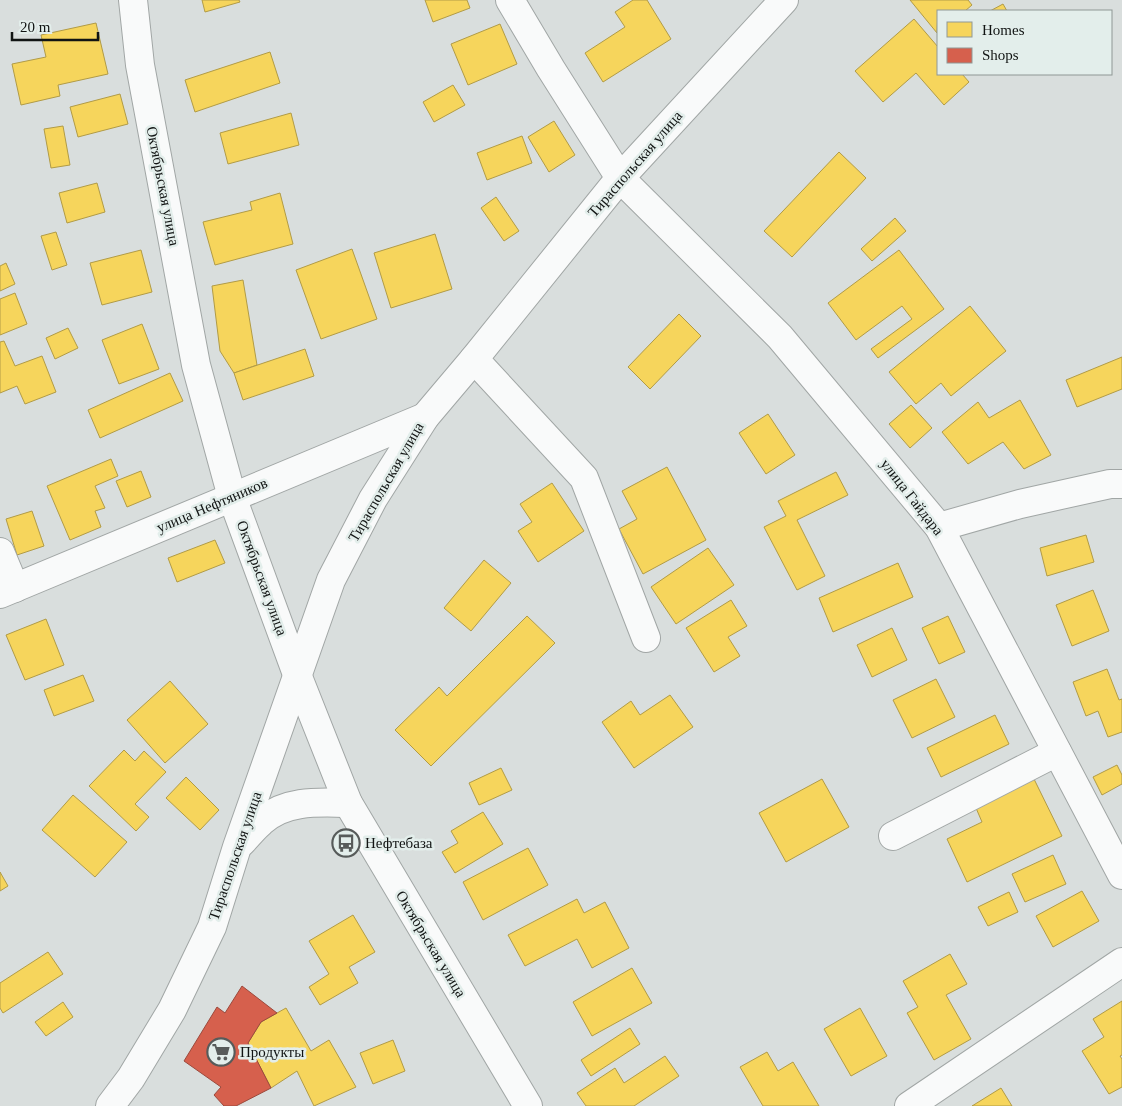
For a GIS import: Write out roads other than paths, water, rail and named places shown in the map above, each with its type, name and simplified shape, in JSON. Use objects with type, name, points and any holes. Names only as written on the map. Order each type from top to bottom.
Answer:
[{"type":"street","name":"Октябрьская улица","points":[[133,0],[140,65],[196,365],[232,497],[298,677],[348,803],[528,1106]]},
{"type":"street","name":"улица Гайдара","points":[[510,0],[620,178],[780,337],[939,527],[1122,875]]},
{"type":"street","name":"Тираспольская улица","points":[[110,1106],[131,1078],[172,1010],[212,927],[237,847],[331,580],[373,498],[425,417],[620,178],[784,0]]},
{"type":"street","points":[[474,359],[584,478],[646,638]]},
{"type":"street","name":"улица Нефтяников","points":[[7,591],[425,417]]},
{"type":"street","points":[[939,527],[1020,504],[1110,484],[1122,484]]},
{"type":"street","points":[[0,552],[7,591]]},
{"type":"street","points":[[893,836],[1057,752]]},
{"type":"street","points":[[237,847],[262,820],[288,806],[318,802],[348,803]]},
{"type":"street","points":[[909,1106],[1122,962]]},
{"type":"place","name":"Нефтебаза","points":[[346,843]]},
{"type":"place","name":"Продукты","points":[[221,1052]]}]
